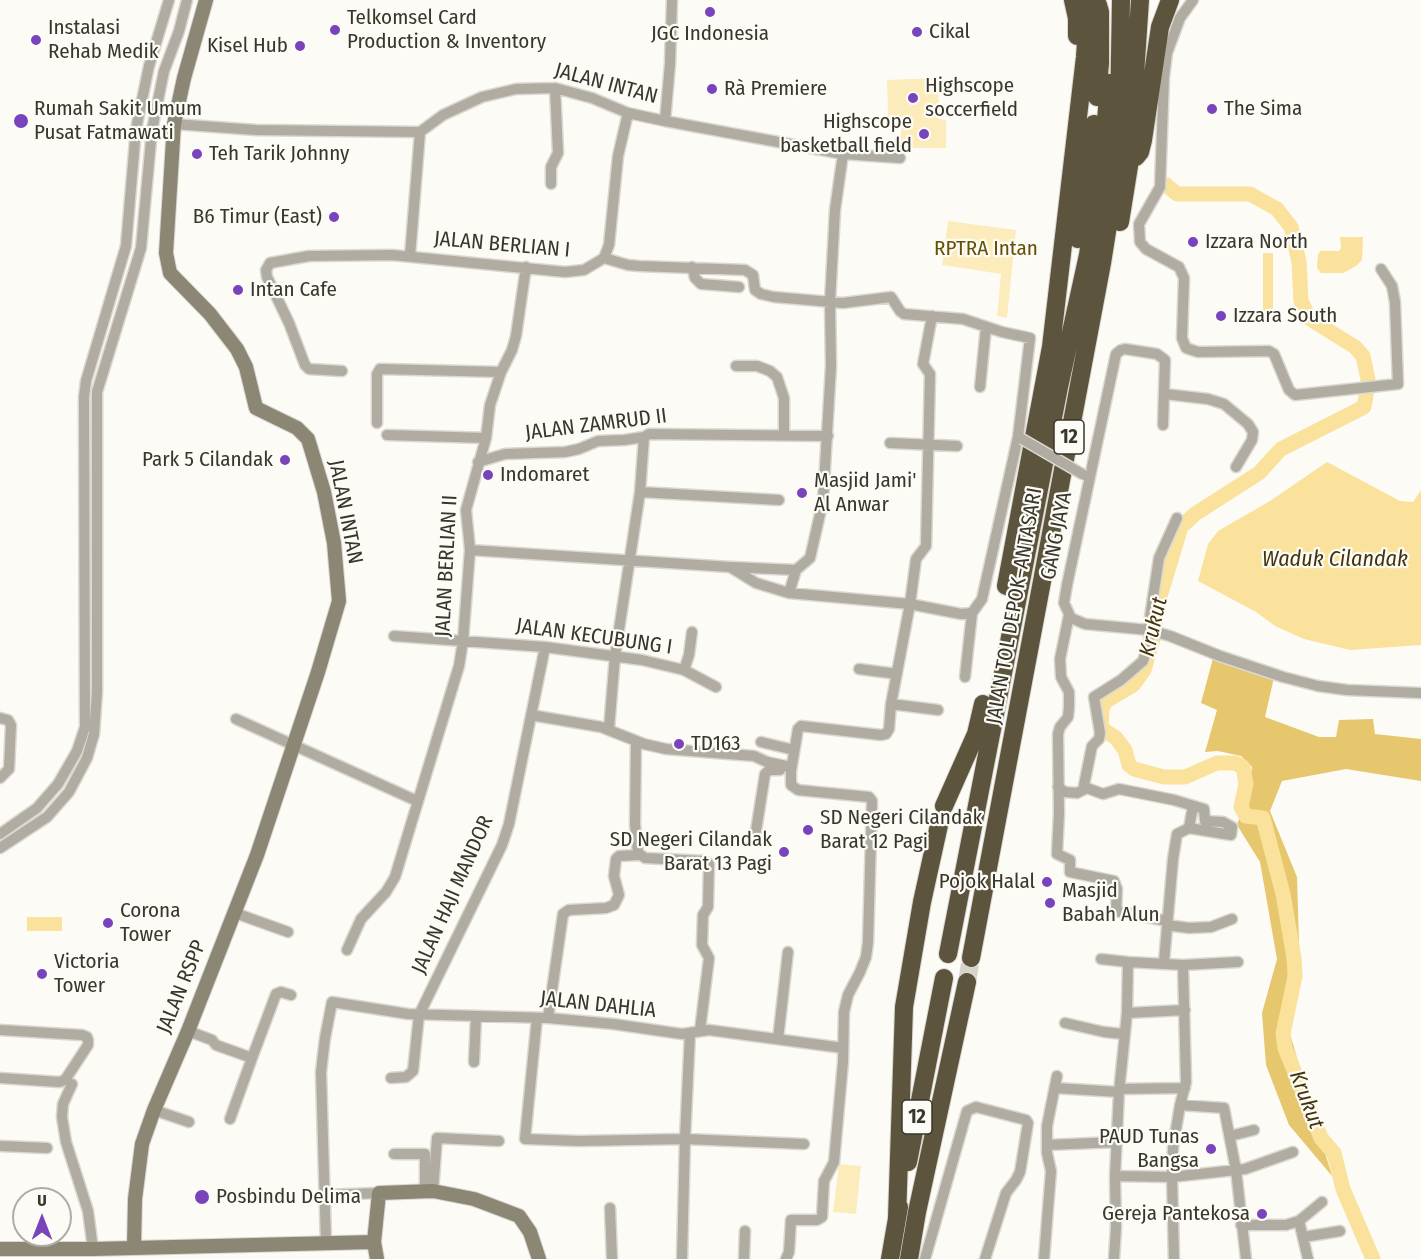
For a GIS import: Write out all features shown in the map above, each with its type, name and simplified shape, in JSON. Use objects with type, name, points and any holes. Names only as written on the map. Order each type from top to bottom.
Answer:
[{"type":"highway","points":[[1037,426],[1042,342],[1077,31],[1073,0]]},
{"type":"highway","points":[[944,806],[979,726],[1037,426],[1051,347],[1085,57],[1089,0]]},
{"type":"highway","points":[[1059,387],[1094,125],[1100,63],[1100,12],[1096,0]]},
{"type":"highway","points":[[1059,387],[1088,255],[1100,176],[1109,75],[1110,0]]},
{"type":"highway","name":"JALAN TOL DEPOK–ANTASARI","points":[[971,958],[1109,219],[1119,114],[1121,0]]},
{"type":"highway","points":[[1102,263],[1110,258],[1116,248],[1129,166],[1140,0]]},
{"type":"highway","points":[[1129,166],[1140,152],[1143,140],[1160,27],[1170,0]]},
{"type":"highway","name":"JALAN TOL DEPOK–ANTASARI","points":[[948,954],[1059,387]]},
{"type":"highway","points":[[897,1218],[904,1007],[922,902],[939,825]]},
{"type":"highway","name":"12","points":[[890,1259],[944,978]]},
{"type":"highway","name":"12","points":[[909,1259],[917,1212],[967,982]]},
{"type":"street","points":[[0,834],[37,808],[58,784],[77,751],[84,727],[84,397],[86,381],[126,246],[136,129],[149,66],[169,0]]},
{"type":"street","points":[[0,848],[47,817],[69,792],[87,758],[94,734],[97,692],[97,392],[136,270],[141,248],[152,130],[164,71],[179,31],[187,0]]},
{"type":"street","name":"JALAN INTAN","points":[[206,0],[184,78],[174,124],[166,253],[170,273],[210,314],[237,349],[246,367],[256,408],[297,428],[308,439],[324,492],[332,533],[339,601],[293,745]]},
{"type":"street","name":"JALAN INTAN","points":[[420,132],[454,108],[482,97],[516,88],[555,88],[592,98],[628,113],[665,121],[672,0]]},
{"type":"street","points":[[1193,0],[1180,18],[1167,53],[1160,187],[1139,224],[1140,242],[1146,249],[1179,267],[1184,278],[1182,338],[1186,348],[1198,352],[1269,351],[1274,354],[1289,390],[1295,395],[1398,384],[1395,302],[1392,285],[1381,269]]},
{"type":"street","points":[[551,184],[551,166],[558,153],[555,88]]},
{"type":"street","points":[[628,113],[618,156],[609,245],[604,258],[628,265],[745,270],[753,275],[754,288],[761,294],[843,303],[891,297],[904,314],[963,319],[1002,332],[1028,337],[1031,341],[1020,438],[982,599],[972,613],[965,677]]},
{"type":"street","points":[[665,121],[843,154],[900,158]]},
{"type":"street","points":[[174,124],[279,130],[420,132]]},
{"type":"street","name":"JALAN BERLIAN I","points":[[420,132],[410,256],[575,272],[584,270],[604,258]]},
{"type":"street","points":[[789,593],[796,570],[810,558],[823,501],[831,366],[830,302],[835,210],[843,154]]},
{"type":"street","points":[[342,371],[309,369],[305,365],[289,323],[267,277],[268,265],[273,261],[309,256],[410,256]]},
{"type":"street","points":[[121,266],[136,270]]},
{"type":"street","name":"JALAN BERLIAN II","points":[[347,951],[361,919],[386,892],[395,877],[451,694],[463,641],[470,550],[466,510],[486,438],[490,405],[516,336],[526,267]]},
{"type":"street","points":[[692,267],[695,278],[701,284],[739,287]]},
{"type":"street","points":[[786,1259],[789,1252],[791,1220],[818,1220],[822,1217],[824,1181],[834,1162],[846,1004],[860,972],[868,942],[872,801],[869,797],[798,790],[791,785],[791,769],[798,729],[803,725],[880,735],[886,734],[889,729],[891,704],[916,559],[926,546],[930,374],[923,364],[932,316]]},
{"type":"street","points":[[980,387],[986,327]]},
{"type":"street","name":"GANG JAYA","points":[[1069,615],[1064,603],[1086,476],[1116,354],[1125,349],[1162,356],[1165,360],[1165,394]]},
{"type":"street","points":[[736,366],[757,366],[777,377],[784,398],[784,435]]},
{"type":"street","points":[[377,423],[377,374],[380,369],[501,372]]},
{"type":"street","points":[[1163,425],[1165,394],[1208,399],[1224,404],[1248,424],[1253,432],[1252,440],[1236,467]]},
{"type":"street","name":"JALAN ZAMRUD II","points":[[478,462],[505,454],[565,452],[598,441],[644,438],[649,434],[828,436]]},
{"type":"street","points":[[387,435],[486,438]]},
{"type":"street","points":[[609,729],[615,656],[640,492],[644,438]]},
{"type":"street","points":[[1020,438],[1086,476]]},
{"type":"street","points":[[890,443],[957,446]]},
{"type":"street","points":[[640,492],[780,500]]},
{"type":"street","points":[[1164,962],[1177,834],[1189,828],[1228,836],[1232,835],[1231,825],[1205,821],[1204,809],[1174,800],[1119,789],[1103,794],[1084,785],[1089,755],[1100,733],[1094,697],[1121,680],[1143,661],[1151,631],[1159,558],[1177,518]]},
{"type":"street","points":[[470,550],[796,570]]},
{"type":"street","points":[[730,567],[756,583],[789,593],[910,604],[961,614],[972,613]]},
{"type":"street","points":[[1069,615],[1079,623],[1151,631],[1170,636],[1282,677],[1318,686],[1347,690],[1421,693]]},
{"type":"street","points":[[1069,615],[1060,669],[1061,677],[1069,692],[1069,707],[1068,717],[1060,727],[1058,734],[1057,854],[1070,860],[1070,872],[1114,881],[1117,885],[1116,910],[1190,928],[1211,927],[1232,919]]},
{"type":"street","points":[[684,670],[692,632]]},
{"type":"street","name":"JALAN KECUBUNG I","points":[[394,636],[545,647],[660,663],[684,670],[716,687]]},
{"type":"street","name":"JALAN HAJI MANDOR","points":[[391,1078],[406,1077],[413,1071],[419,1015],[502,845],[509,824],[545,647]]},
{"type":"street","points":[[859,669],[897,674]]},
{"type":"street","points":[[84,692],[97,692]]},
{"type":"street","points":[[891,704],[938,710]]},
{"type":"street","points":[[531,715],[609,729],[636,741],[666,749],[754,756],[791,769]]},
{"type":"street","points":[[0,778],[9,769],[5,755],[11,725],[4,719]]},
{"type":"street","points":[[236,719],[417,801]]},
{"type":"street","points":[[636,741],[635,824],[639,855]]},
{"type":"street","points":[[761,742],[794,750]]},
{"type":"street","name":"JALAN RSPP","points":[[134,1248],[135,1199],[140,1157],[154,1110],[235,913],[293,745]]},
{"type":"street","points":[[756,831],[765,774],[769,770],[791,769]]},
{"type":"street","points":[[1058,787],[1065,792],[1077,793],[1087,788]]},
{"type":"street","points":[[1189,828],[1193,806]]},
{"type":"street","points":[[682,1259],[685,1139],[695,1032],[709,958],[708,953],[702,948],[703,920],[708,907],[709,864],[707,862],[645,858],[639,855],[620,856],[615,859],[614,876],[619,895],[614,905],[606,908],[569,910],[563,914],[543,1018],[525,1139],[579,1141],[685,1139],[804,1143]]},
{"type":"street","points":[[235,913],[288,933]]},
{"type":"street","points":[[778,1039],[788,952]]},
{"type":"street","points":[[1101,959],[1183,964],[1238,962]]},
{"type":"street","points":[[1114,1259],[1119,1090],[1127,1012],[1128,962]]},
{"type":"street","points":[[1174,1259],[1173,1148],[1185,1088],[1183,964]]},
{"type":"street","points":[[231,1119],[276,994],[281,992],[291,995]]},
{"type":"street","name":"JALAN DAHLIA","points":[[326,1243],[321,1072],[332,1002],[419,1015],[543,1018],[778,1039],[843,1048]]},
{"type":"street","points":[[1127,1012],[1185,1010]]},
{"type":"street","points":[[474,1062],[476,1017]]},
{"type":"street","points":[[1065,1023],[1124,1034]]},
{"type":"street","points":[[0,1030],[82,1035],[87,1037],[88,1045],[65,1080],[59,1082],[0,1078]]},
{"type":"street","points":[[186,1034],[212,1040],[216,1045],[252,1058]]},
{"type":"street","points":[[1044,1259],[1051,1171],[1047,1154],[1048,1114],[1057,1076]]},
{"type":"street","points":[[72,1084],[63,1104],[62,1117],[66,1142],[88,1211],[93,1250]]},
{"type":"street","points":[[1055,1088],[1119,1090],[1185,1088]]},
{"type":"street","points":[[1180,1105],[1224,1108],[1236,1170],[1246,1259]]},
{"type":"street","points":[[925,1259],[967,1110],[976,1107],[1026,1120],[1028,1123],[1020,1172],[1005,1193],[985,1259]]},
{"type":"street","points":[[154,1110],[189,1122]]},
{"type":"street","points":[[1230,1136],[1254,1130]]},
{"type":"street","points":[[429,1191],[437,1138],[499,1141]]},
{"type":"street","points":[[1047,1144],[1117,1142]]},
{"type":"street","points":[[0,1146],[47,1148]]},
{"type":"street","points":[[1115,1176],[1172,1177],[1251,1168],[1293,1152]]},
{"type":"street","points":[[394,1154],[425,1154],[429,1191]]},
{"type":"street","points":[[326,1195],[429,1191],[474,1199],[519,1216],[530,1232],[539,1259]]},
{"type":"street","points":[[377,1259],[374,1242],[379,1193]]},
{"type":"street","points":[[1241,1225],[1272,1227],[1286,1225],[1299,1221],[1322,1202]]},
{"type":"street","points":[[610,1208],[612,1259]]},
{"type":"street","points":[[1299,1221],[1308,1259]]},
{"type":"street","points":[[744,1259],[746,1231]]},
{"type":"street","points":[[1304,1237],[1340,1232]]},
{"type":"street","points":[[0,1249],[56,1255],[93,1250],[109,1254],[134,1248],[374,1242]]},
{"type":"green space","points":[[938,78],[939,119],[946,120],[946,148],[901,148],[901,117],[888,116],[887,80]]},
{"type":"green space","name":"RPTRA Intan","points":[[948,221],[1016,230],[1007,318],[997,316],[1001,274],[942,265]]},
{"type":"green space","points":[[839,1164],[861,1166],[856,1214],[833,1212]]},
{"type":"shaded area","points":[[1215,651],[1275,673],[1265,717],[1319,737],[1336,737],[1339,720],[1373,719],[1375,734],[1421,739],[1421,781],[1346,769],[1282,781],[1270,811],[1297,877],[1299,944],[1297,997],[1290,1034],[1332,1176],[1289,1125],[1266,1065],[1262,1013],[1277,959],[1260,862],[1237,825],[1248,792],[1252,767],[1241,756],[1218,751],[1205,752],[1217,710],[1201,703]]},
{"type":"water","points":[[1340,237],[1363,237],[1362,260],[1343,273],[1321,273],[1317,268],[1320,251],[1339,251]]},
{"type":"water","points":[[1263,253],[1273,253],[1273,315],[1263,315]]},
{"type":"water","name":"Waduk Cilandak","points":[[1327,462],[1400,501],[1413,502],[1421,490],[1421,645],[1350,650],[1304,639],[1275,626],[1256,612],[1198,581],[1208,544],[1218,531],[1270,501]]},
{"type":"water","points":[[27,917],[62,917],[62,931],[27,931]]},
{"type":"waterway","name":"Krukut","points":[[1165,184],[1177,194],[1250,194],[1277,209],[1291,227],[1299,262],[1301,301],[1310,319],[1355,347],[1363,356],[1368,379],[1364,407],[1281,449],[1259,473],[1195,514],[1181,527],[1157,606],[1155,632],[1144,670],[1133,685],[1106,701],[1102,709],[1101,728],[1116,738],[1125,750],[1129,765],[1134,769],[1164,777],[1185,777],[1217,763],[1235,763],[1243,767],[1246,784],[1241,807],[1246,816],[1263,818],[1283,894],[1294,958],[1295,976],[1283,1034],[1285,1048],[1321,1138],[1334,1153],[1343,1189],[1373,1259]]},
{"type":"tunnel","points":[[967,982],[971,958]]},
{"type":"place","name":"JGC Indonesia","points":[[710,12]]},
{"type":"place","name":"Telkomsel Card Production & Inventory","points":[[335,30]]},
{"type":"place","name":"Cikal","points":[[917,32]]},
{"type":"place","name":"Instalasi Rehab Medik","points":[[36,40]]},
{"type":"place","name":"Kisel Hub","points":[[300,46]]},
{"type":"place","name":"Rà Premiere","points":[[712,89]]},
{"type":"place","name":"Highscope soccerfield","points":[[913,98]]},
{"type":"place","name":"The Sima","points":[[1212,109]]},
{"type":"place","name":"Rumah Sakit Umum Pusat Fatmawati","points":[[21,121]]},
{"type":"place","name":"Highscope basketball field","points":[[924,134]]},
{"type":"place","name":"Teh Tarik Johnny","points":[[197,154]]},
{"type":"place","name":"B6 Timur (East)","points":[[334,217]]},
{"type":"place","name":"Izzara North","points":[[1193,242]]},
{"type":"place","name":"Intan Cafe","points":[[238,290]]},
{"type":"place","name":"Izzara South","points":[[1221,316]]},
{"type":"place","name":"Park 5 Cilandak","points":[[285,460]]},
{"type":"place","name":"Indomaret","points":[[488,475]]},
{"type":"place","name":"Masjid Jami' Al Anwar","points":[[802,493]]},
{"type":"place","name":"TD163","points":[[679,744]]},
{"type":"place","name":"SD Negeri Cilandak Barat 12 Pagi","points":[[808,830]]},
{"type":"place","name":"SD Negeri Cilandak Barat 13 Pagi","points":[[784,852]]},
{"type":"place","name":"Pojok Halal","points":[[1047,882]]},
{"type":"place","name":"Masjid Babah Alun","points":[[1050,903]]},
{"type":"place","name":"Corona Tower","points":[[108,923]]},
{"type":"place","name":"Victoria Tower","points":[[42,974]]},
{"type":"place","name":"PAUD Tunas Bangsa","points":[[1211,1149]]},
{"type":"place","name":"Posbindu Delima","points":[[202,1197]]},
{"type":"place","name":"Gereja Pantekosa","points":[[1262,1214]]}]
